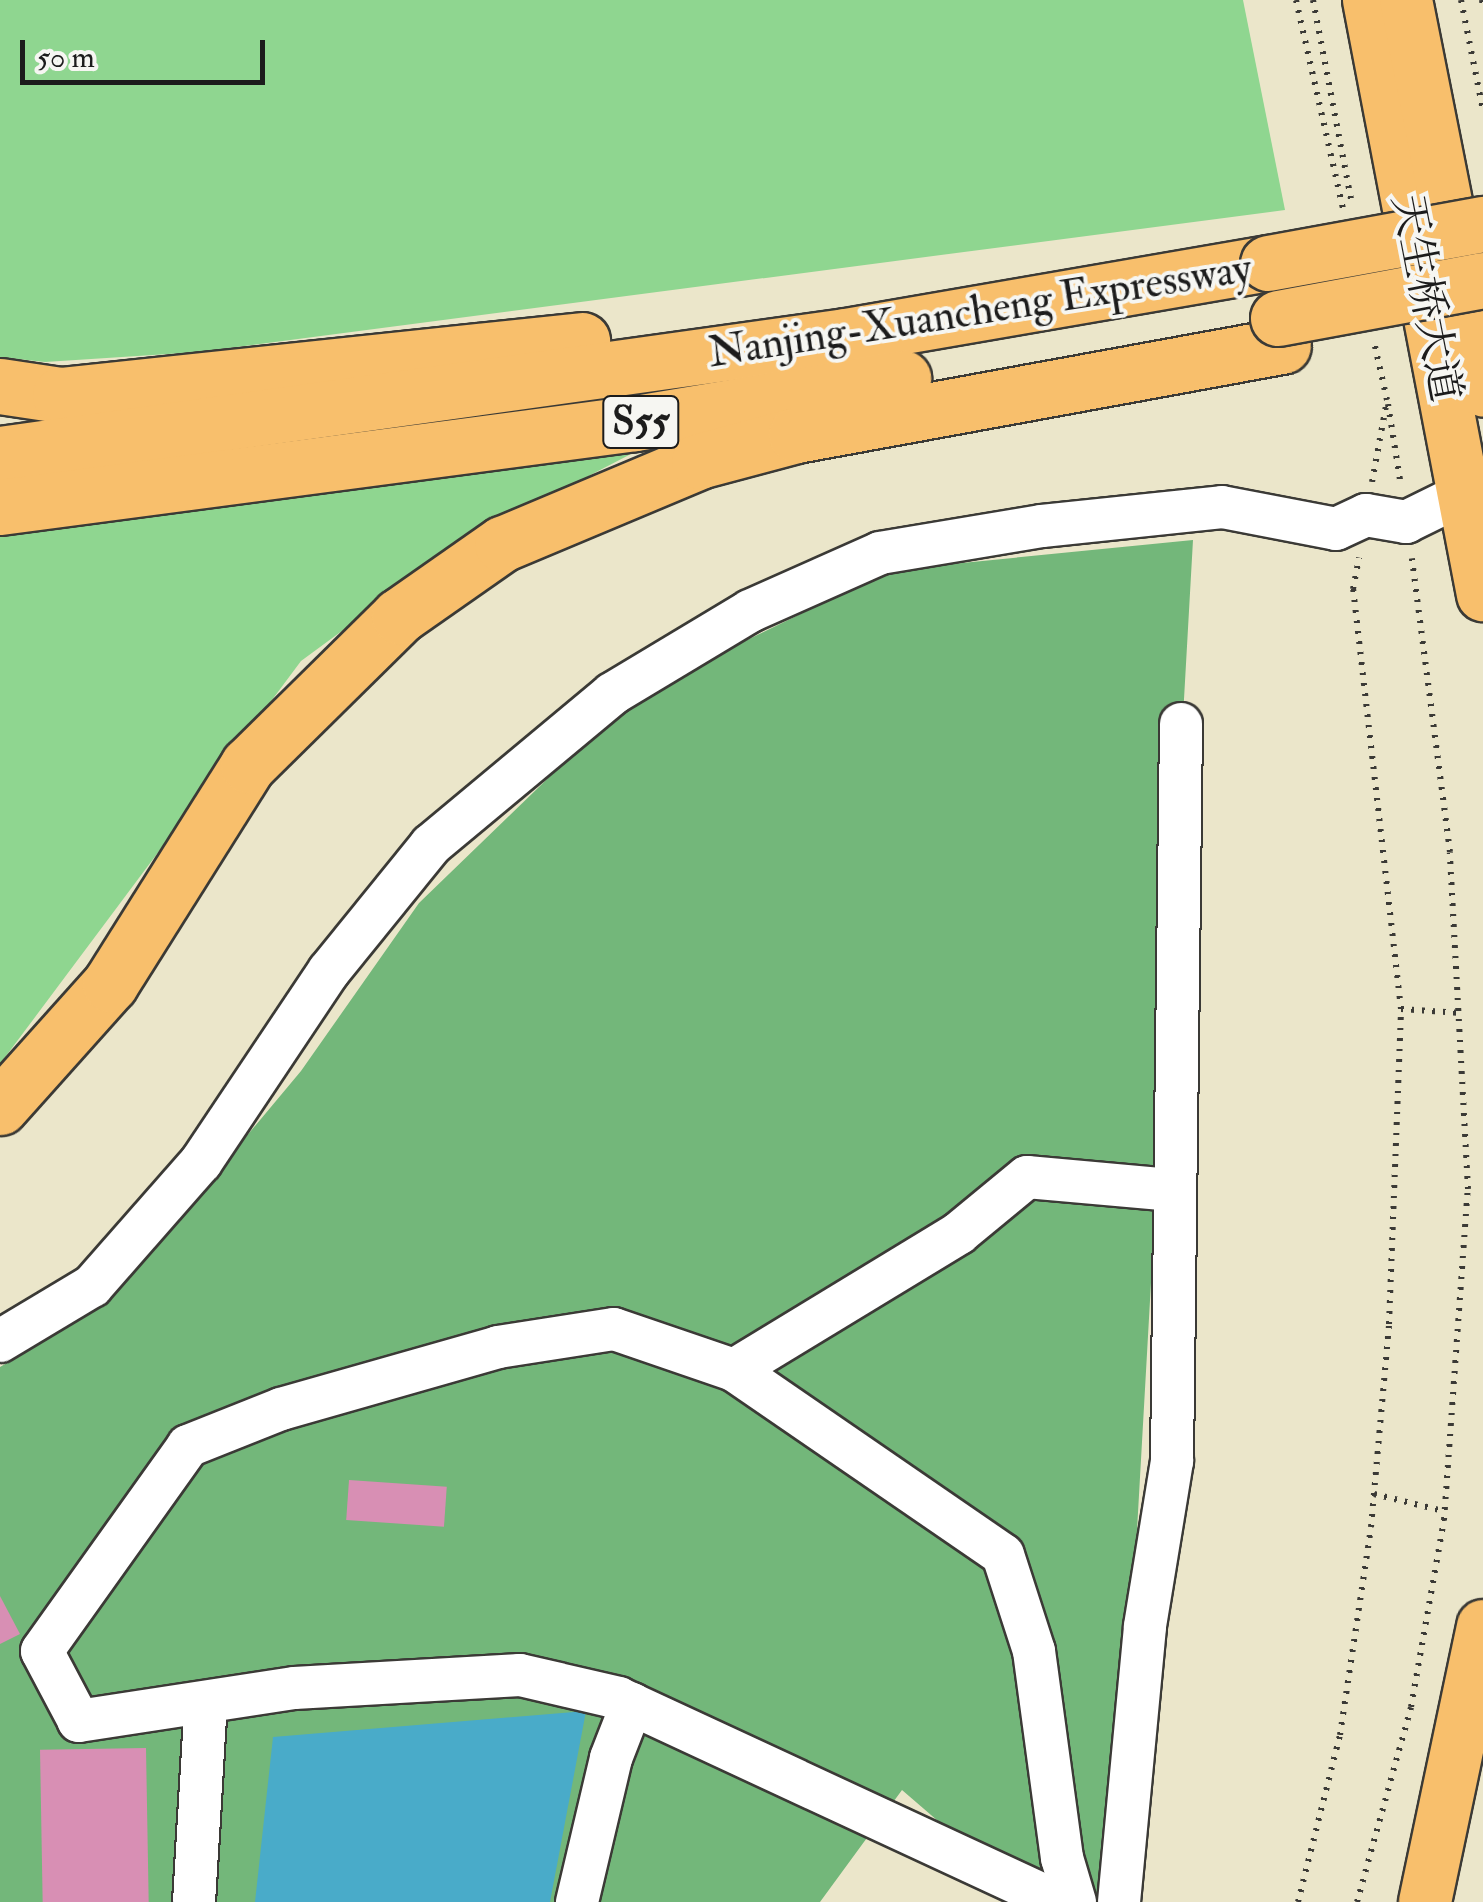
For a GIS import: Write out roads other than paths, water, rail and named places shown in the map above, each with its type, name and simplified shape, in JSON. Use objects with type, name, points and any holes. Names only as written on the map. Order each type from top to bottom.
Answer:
[{"type":"highway","name":"Nanjing-Xuancheng Expressway","points":[[0,454],[583,375],[1483,224]]},
{"type":"highway","points":[[0,386],[60,395],[1177,277]]},
{"type":"highway","name":"Nanjing-Xuancheng Expressway","points":[[0,507],[1281,332],[1483,280]]},
{"type":"highway","points":[[0,1107],[110,984],[248,765],[399,616],[502,544],[699,461],[796,435],[1281,332],[1483,305]]},
{"type":"main road","name":"天生桥大道","points":[[1369,0],[1483,595]]},
{"type":"main road","name":"天生桥大道","points":[[1406,0],[1483,390]]},
{"type":"main road","points":[[1425,1902],[1483,1626]]},
{"type":"street","points":[[0,1340],[92,1286],[202,1162],[328,971],[431,844],[612,694],[750,611],[880,554],[1042,526],[1222,506],[1336,529],[1463,494]]},
{"type":"street","points":[[1119,1902],[1145,1626],[1172,1462],[1182,724]]},
{"type":"street","points":[[734,1370],[959,1233],[1027,1177],[1174,1190]]},
{"type":"street","points":[[1058,1902],[632,1704],[520,1675],[294,1688],[80,1721],[42,1651],[188,1446],[281,1410],[498,1347],[614,1329],[734,1370],[1003,1555],[1034,1651],[1062,1858],[1075,1902]]},
{"type":"street","points":[[194,1902],[206,1702]]},
{"type":"street","points":[[577,1902],[611,1758],[632,1704]]},
{"type":"water","points":[[586,1711],[550,1902],[255,1902],[273,1737]]}]
